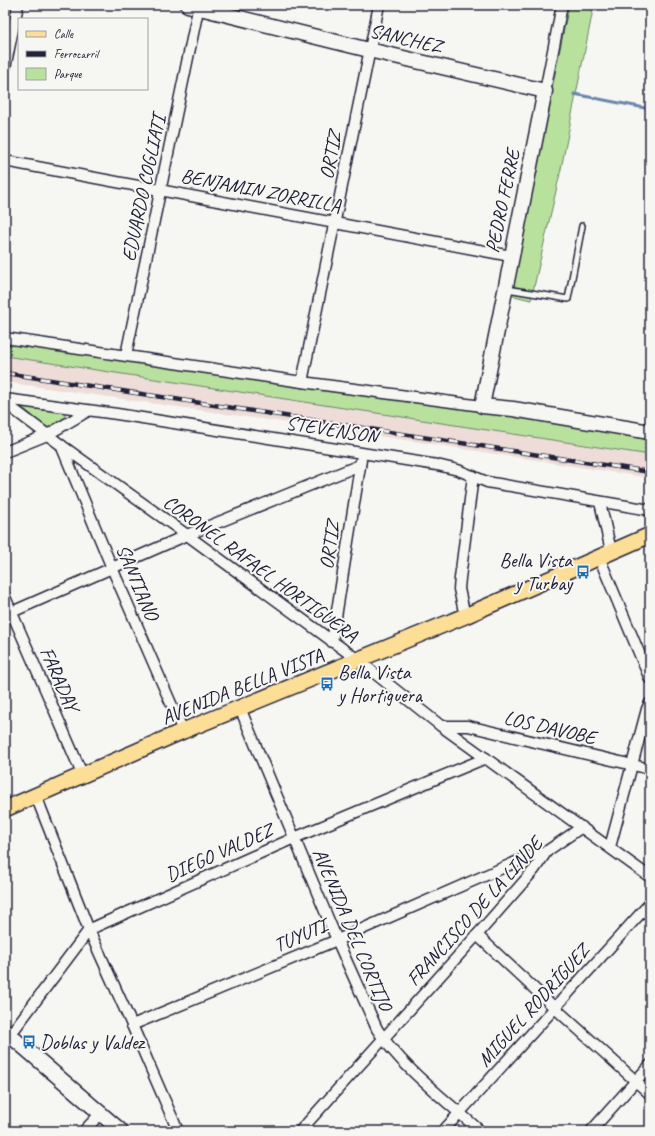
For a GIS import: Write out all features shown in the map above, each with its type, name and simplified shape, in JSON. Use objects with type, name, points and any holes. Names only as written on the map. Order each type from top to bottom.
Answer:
[{"type":"main road","name":"AVENIDA BELLA VISTA","points":[[5,809],[183,731],[465,616],[650,535]]},
{"type":"street","points":[[5,68],[18,5]]},
{"type":"street","name":"ORTIZ","points":[[302,382],[379,5]]},
{"type":"street","name":"PEDRO FERRE","points":[[482,406],[504,289],[562,5]]},
{"type":"street","name":"SANCHEZ","points":[[195,6],[369,50],[545,91]]},
{"type":"street","name":"EDUARDO COGLIATI","points":[[126,355],[161,190],[195,6]]},
{"type":"street","name":"BENJAMIN ZORRILLA","points":[[5,161],[511,256]]},
{"type":"street","name":"STEVENSON","points":[[5,338],[302,382],[513,409],[650,432]]},
{"type":"street","name":"STEVENSON","points":[[5,398],[458,470],[487,482],[650,510]]},
{"type":"street","name":"CORONEL RAFAEL HORTIGUERA","points":[[5,403],[358,660],[441,726],[650,877]]},
{"type":"street","points":[[5,452],[47,434],[88,411]]},
{"type":"street","name":"SANTIANO","points":[[61,445],[112,568],[183,731]]},
{"type":"street","name":"ORTIZ","points":[[332,642],[362,454]]},
{"type":"street","points":[[8,614],[187,535],[360,466]]},
{"type":"street","points":[[465,616],[459,589],[473,476]]},
{"type":"street","points":[[600,502],[605,554],[650,679]]},
{"type":"street","name":"FARADAY","points":[[5,597],[8,614],[82,776]]},
{"type":"street","points":[[610,847],[647,709],[650,703]]},
{"type":"street","name":"AVENIDA DEL CORTIJO","points":[[240,708],[337,940],[377,1029],[383,1039],[412,1070],[480,1131]]},
{"type":"street","name":"LOS DAVOBE","points":[[441,726],[468,726],[650,769]]},
{"type":"street","name":"DIEGO VALDEZ","points":[[7,1033],[90,930],[104,922],[294,838],[486,758]]},
{"type":"street","points":[[36,796],[90,930],[178,1131]]},
{"type":"street","name":"FRANCISCO DE LA LINDE","points":[[300,1131],[477,935],[534,870],[547,851],[582,827]]},
{"type":"street","name":"TUYUTI","points":[[132,1024],[337,940],[523,859],[547,851]]},
{"type":"street","name":"MIGUEL RODRÍGUEZ","points":[[443,1131],[650,903]]},
{"type":"street","points":[[477,935],[650,1094]]},
{"type":"street","points":[[7,1033],[121,1131]]},
{"type":"street","points":[[591,1131],[650,1066]]},
{"type":"street","points":[[84,1131],[101,1113]]},
{"type":"lane","points":[[504,289],[568,299],[582,226]]},
{"type":"shaded area","points":[[5,342],[650,433],[650,478],[426,443],[5,382]]},
{"type":"green space","points":[[569,5],[594,5],[561,169],[531,300],[510,295]]},
{"type":"green space","points":[[5,341],[478,409],[650,436],[650,455],[5,356]]},
{"type":"green space","points":[[21,406],[65,412],[65,417],[49,428],[44,426]]},
{"type":"waterway","points":[[574,94],[650,109]]},
{"type":"railway","points":[[5,373],[650,472]]},
{"type":"place","name":"Bella Vista y Turbay","points":[[583,572]]},
{"type":"place","name":"Bella Vista y Hortiguera","points":[[327,684]]},
{"type":"place","name":"Doblas y Valdez","points":[[29,1042]]}]
